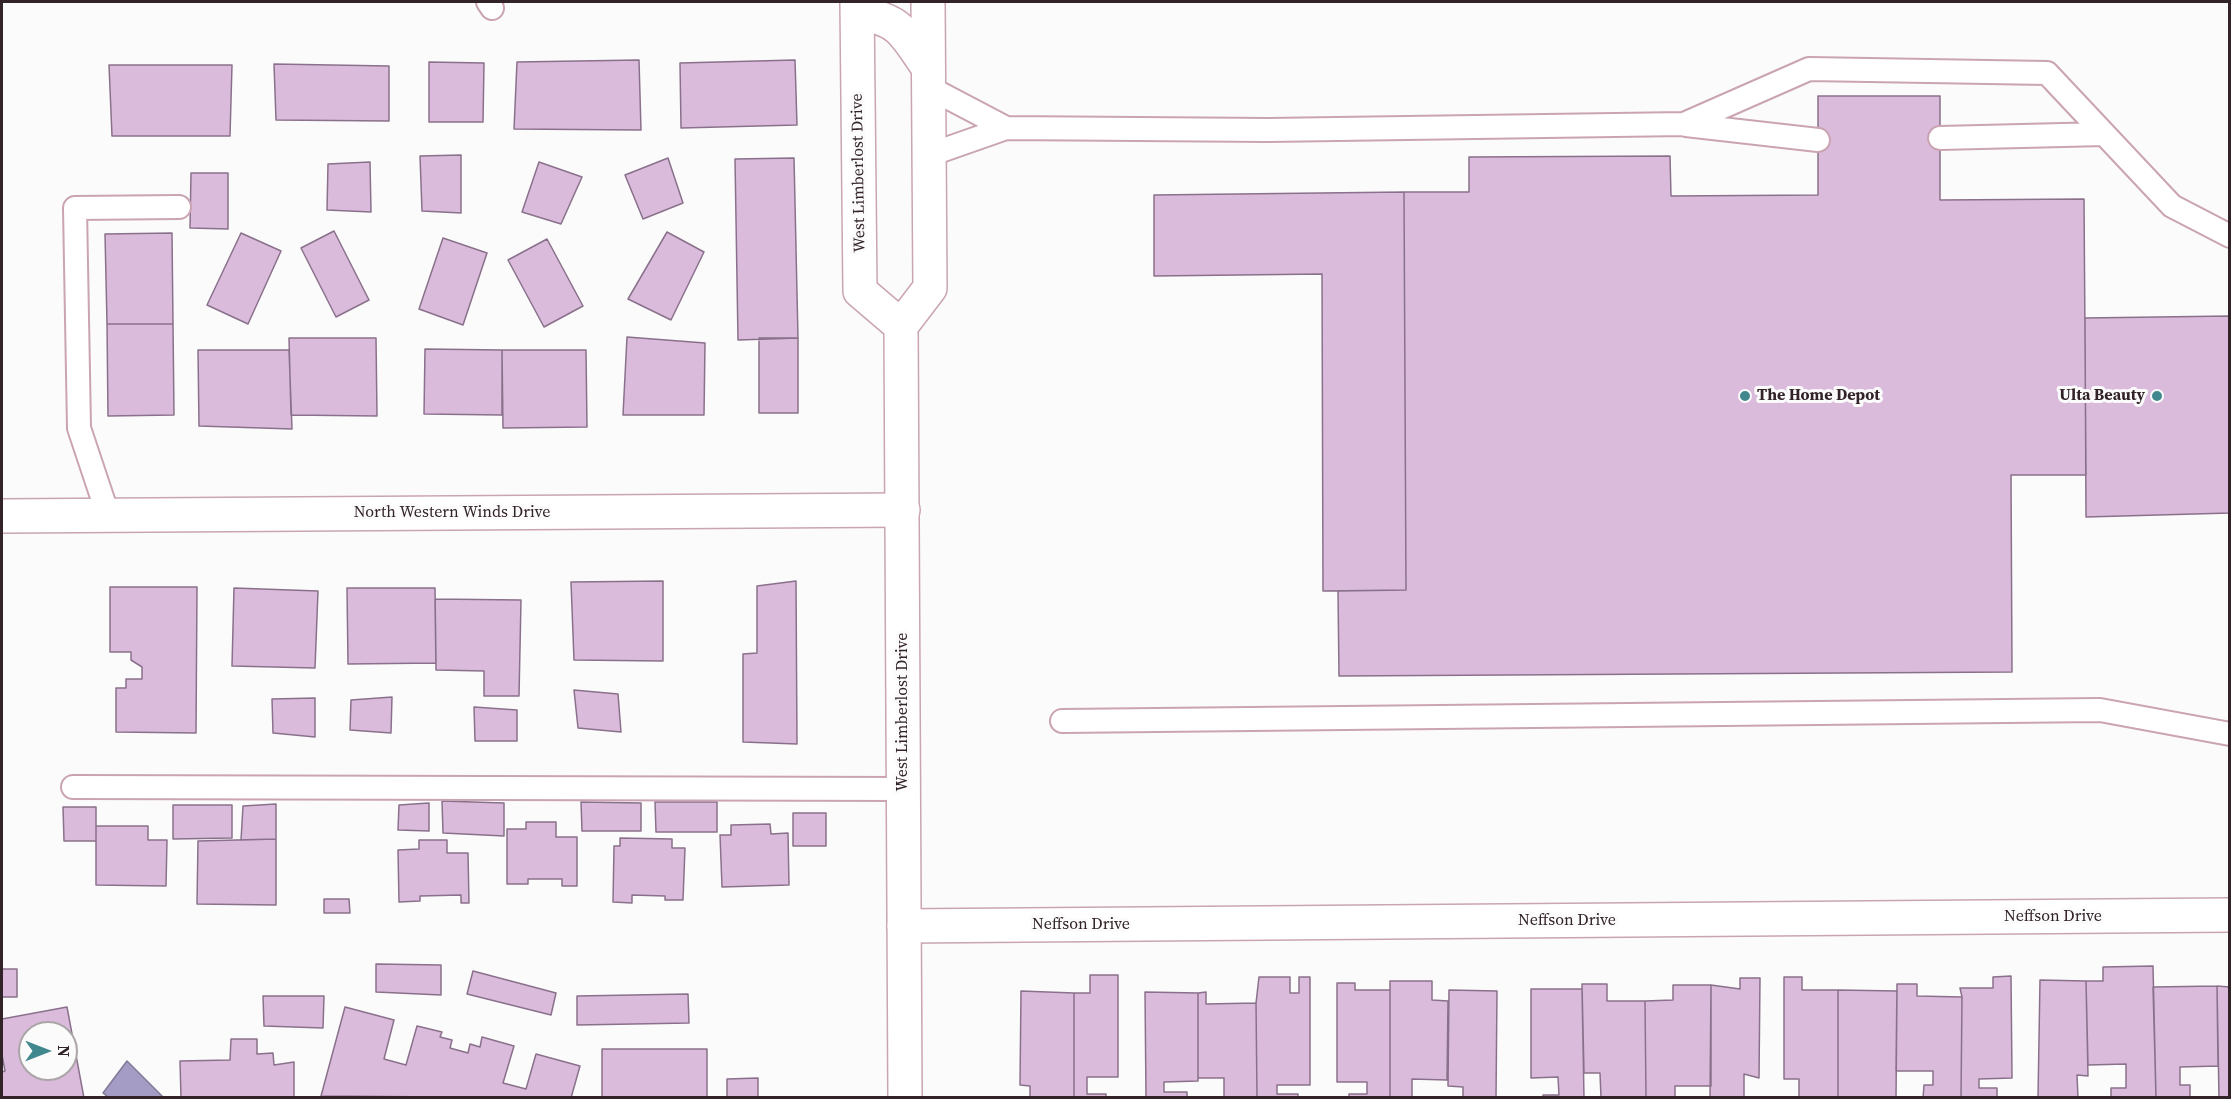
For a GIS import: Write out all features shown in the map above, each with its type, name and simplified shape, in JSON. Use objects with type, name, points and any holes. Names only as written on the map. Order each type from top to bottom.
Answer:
[{"type":"street","points":[[901,326],[930,288],[928,2]]},
{"type":"street","points":[[857,7],[884,18],[900,28],[927,77]]},
{"type":"street","name":"West Limberlost Drive","points":[[857,7],[860,291],[901,326],[905,1098]]},
{"type":"street","name":"North Western Winds Drive","points":[[2,516],[903,510]]},
{"type":"street","name":"Neffson Drive","points":[[904,926],[2229,915]]},
{"type":"lane","points":[[1684,124],[1809,69],[2047,73],[2172,206],[2229,236]]},
{"type":"lane","points":[[927,77],[1006,128]]},
{"type":"lane","points":[[929,155],[1006,128],[1268,130],[1684,124],[1818,140]]},
{"type":"lane","points":[[1940,138],[2104,134]]},
{"type":"lane","points":[[108,514],[88,461],[79,428],[75,208],[179,207]]},
{"type":"lane","points":[[1062,721],[2100,710],[2229,734]]},
{"type":"lane","points":[[74,787],[903,789]]},
{"type":"shaded area","points":[[127,1061],[163,1097],[108,1097],[103,1093]]},
{"type":"building","points":[[639,60],[641,130],[514,129],[517,62]]},
{"type":"building","points":[[795,60],[797,125],[681,128],[680,63]]},
{"type":"building","points":[[429,62],[484,63],[483,122],[429,122]]},
{"type":"building","points":[[274,64],[389,66],[389,121],[276,120]]},
{"type":"building","points":[[109,65],[232,65],[230,136],[112,136]]},
{"type":"building","name":"The Home Depot","points":[[1818,96],[1940,96],[1940,200],[2084,199],[2086,475],[2011,475],[2012,672],[1339,676],[1338,591],[1406,590],[1404,192],[1469,192],[1469,157],[1670,156],[1671,196],[1818,195]]},
{"type":"building","points":[[461,155],[461,213],[422,211],[420,156]]},
{"type":"building","points":[[668,158],[683,203],[643,219],[625,175]]},
{"type":"building","points":[[794,158],[798,338],[738,340],[735,159]]},
{"type":"building","points":[[370,162],[371,212],[327,210],[328,164]]},
{"type":"building","points":[[539,162],[582,177],[561,224],[522,212]]},
{"type":"building","points":[[191,173],[228,173],[228,229],[190,228]]},
{"type":"building","points":[[1404,192],[1406,590],[1323,591],[1322,274],[1154,276],[1154,195]]},
{"type":"building","points":[[334,231],[369,300],[336,317],[301,248]]},
{"type":"building","points":[[667,232],[704,252],[671,320],[628,299]]},
{"type":"building","points":[[172,233],[173,324],[107,324],[105,234]]},
{"type":"building","points":[[241,233],[281,251],[248,324],[207,305]]},
{"type":"building","points":[[443,238],[487,253],[463,325],[419,309]]},
{"type":"building","points":[[547,239],[583,306],[544,327],[508,260]]},
{"type":"building","name":"Ulta Beauty","points":[[2230,316],[2230,513],[2086,517],[2085,318]]},
{"type":"building","points":[[107,324],[173,324],[174,415],[108,416]]},
{"type":"building","points":[[627,337],[705,343],[704,415],[623,415]]},
{"type":"building","points":[[289,338],[376,338],[377,416],[291,415]]},
{"type":"building","points":[[759,338],[798,338],[798,413],[759,413]]},
{"type":"building","points":[[425,349],[502,350],[502,415],[424,414]]},
{"type":"building","points":[[198,350],[289,350],[292,429],[199,426]]},
{"type":"building","points":[[502,350],[586,350],[587,427],[503,428]]},
{"type":"building","points":[[663,581],[663,661],[574,660],[571,582]]},
{"type":"building","points":[[796,581],[797,744],[743,742],[743,654],[757,653],[757,586]]},
{"type":"building","points":[[110,587],[197,587],[196,733],[116,732],[116,688],[126,688],[126,679],[142,679],[142,667],[131,660],[131,652],[110,652]]},
{"type":"building","points":[[234,588],[318,591],[315,668],[232,666]]},
{"type":"building","points":[[347,588],[435,588],[436,663],[348,664]]},
{"type":"building","points":[[435,599],[521,600],[519,696],[484,696],[484,671],[436,670]]},
{"type":"building","points":[[574,690],[618,694],[621,732],[578,728]]},
{"type":"building","points":[[392,697],[391,733],[350,730],[351,700]]},
{"type":"building","points":[[315,698],[315,737],[273,733],[272,699]]},
{"type":"building","points":[[474,707],[517,710],[517,741],[475,741]]},
{"type":"building","points":[[442,801],[504,803],[504,836],[443,833]]},
{"type":"building","points":[[581,802],[641,803],[641,831],[582,831]]},
{"type":"building","points":[[655,802],[717,802],[717,832],[656,832]]},
{"type":"building","points":[[429,803],[429,831],[398,830],[399,805]]},
{"type":"building","points":[[276,804],[276,839],[241,840],[243,806]]},
{"type":"building","points":[[173,805],[232,805],[232,838],[173,839]]},
{"type":"building","points":[[63,807],[96,807],[96,841],[64,841]]},
{"type":"building","points":[[793,813],[826,813],[826,846],[793,846]]},
{"type":"building","points":[[526,822],[556,822],[556,837],[577,837],[577,886],[562,886],[562,879],[528,879],[528,884],[507,884],[507,829],[526,829]]},
{"type":"building","points":[[770,824],[771,834],[788,833],[789,885],[722,887],[720,835],[731,835],[731,825]]},
{"type":"building","points":[[96,826],[148,826],[148,840],[167,840],[166,886],[96,885]]},
{"type":"building","points":[[620,838],[672,839],[672,848],[685,848],[683,900],[665,900],[665,896],[632,895],[632,903],[613,902],[614,846],[620,846]]},
{"type":"building","points":[[276,839],[276,905],[197,904],[198,841]]},
{"type":"building","points":[[419,840],[447,840],[447,853],[468,853],[469,903],[461,903],[461,895],[420,896],[420,901],[399,902],[398,850],[419,849]]},
{"type":"building","points":[[324,899],[349,899],[350,913],[324,913]]},
{"type":"building","points":[[376,964],[441,965],[441,995],[376,992]]},
{"type":"building","points":[[2153,966],[2156,1098],[2111,1098],[2111,1088],[2126,1088],[2126,1064],[2088,1065],[2086,981],[2103,981],[2103,967]]},
{"type":"building","points":[[2,969],[17,969],[17,997],[2,997]]},
{"type":"building","points":[[473,971],[556,993],[551,1015],[467,994]]},
{"type":"building","points":[[1090,975],[1118,975],[1118,1077],[1087,1077],[1087,1094],[1106,1094],[1106,1098],[1074,1098],[1074,993],[1090,993]]},
{"type":"building","points":[[2011,976],[2012,1078],[1979,1079],[1979,1088],[1997,1088],[1997,1098],[1961,1098],[1962,997],[1960,988],[1993,988],[1993,977]]},
{"type":"building","points":[[1259,977],[1290,977],[1290,993],[1299,993],[1299,977],[1310,977],[1310,1085],[1277,1085],[1277,1094],[1298,1094],[1298,1098],[1257,1098],[1256,1003]]},
{"type":"building","points":[[1784,977],[1802,977],[1802,990],[1838,990],[1838,1098],[1799,1098],[1799,1079],[1784,1079]]},
{"type":"building","points":[[1740,978],[1760,978],[1759,1078],[1744,1074],[1744,1098],[1710,1098],[1711,985],[1740,989]]},
{"type":"building","points":[[2040,980],[2086,981],[2088,1076],[2077,1075],[2078,1098],[2038,1098]]},
{"type":"building","points":[[1390,981],[1432,981],[1432,1000],[1448,1001],[1447,1080],[1412,1079],[1412,1098],[1390,1098]]},
{"type":"building","points":[[1337,983],[1355,983],[1355,990],[1390,990],[1390,1098],[1349,1098],[1349,1094],[1367,1094],[1367,1082],[1337,1082]]},
{"type":"building","points":[[1582,984],[1607,984],[1607,1001],[1645,1001],[1646,1098],[1601,1098],[1600,1073],[1584,1073]]},
{"type":"building","points":[[1897,984],[1917,984],[1917,996],[1962,997],[1961,1098],[1923,1098],[1924,1085],[1933,1085],[1933,1071],[1896,1071]]},
{"type":"building","points":[[1673,985],[1711,985],[1711,1086],[1675,1086],[1675,1098],[1646,1098],[1645,1001],[1673,1000]]},
{"type":"building","points":[[2217,986],[2230,987],[2230,1098],[2219,1098]]},
{"type":"building","points":[[2217,986],[2218,1066],[2180,1067],[2180,1085],[2190,1085],[2190,1098],[2156,1098],[2153,987]]},
{"type":"building","points":[[1531,989],[1582,989],[1584,1098],[1543,1098],[1543,1095],[1559,1095],[1558,1077],[1531,1078]]},
{"type":"building","points":[[1449,990],[1497,991],[1496,1098],[1463,1098],[1463,1087],[1448,1086]]},
{"type":"building","points":[[1838,990],[1897,991],[1896,1098],[1838,1098]]},
{"type":"building","points":[[1021,991],[1074,993],[1074,1098],[1030,1098],[1030,1086],[1020,1085]]},
{"type":"building","points":[[1145,992],[1198,993],[1198,1081],[1164,1082],[1164,1092],[1187,1092],[1187,1098],[1146,1098]]},
{"type":"building","points":[[1206,992],[1206,1004],[1256,1003],[1257,1098],[1224,1098],[1224,1078],[1198,1078],[1198,993]]},
{"type":"building","points":[[688,994],[689,1023],[577,1025],[577,996]]},
{"type":"building","points":[[263,996],[324,996],[323,1028],[264,1026]]},
{"type":"building","points":[[67,1007],[70,1021],[18,1021],[18,1081],[78,1081],[78,1066],[84,1098],[2,1098],[2,1072],[5,1071],[2,1055],[2,1019]]},
{"type":"building","points":[[345,1007],[394,1020],[384,1059],[406,1065],[417,1026],[442,1032],[440,1037],[452,1040],[450,1048],[468,1053],[470,1044],[480,1047],[482,1037],[514,1046],[503,1083],[526,1089],[536,1054],[580,1066],[571,1098],[321,1096]]},
{"type":"building","points":[[231,1039],[257,1039],[257,1054],[273,1053],[274,1065],[294,1062],[294,1098],[181,1098],[180,1061],[230,1060]]},
{"type":"building","points":[[602,1049],[707,1049],[707,1098],[602,1098]]},
{"type":"building","points":[[758,1078],[758,1098],[727,1098],[727,1079]]},
{"type":"place","name":"The Home Depot","points":[[1745,396]]},
{"type":"place","name":"Ulta Beauty","points":[[2157,396]]}]
